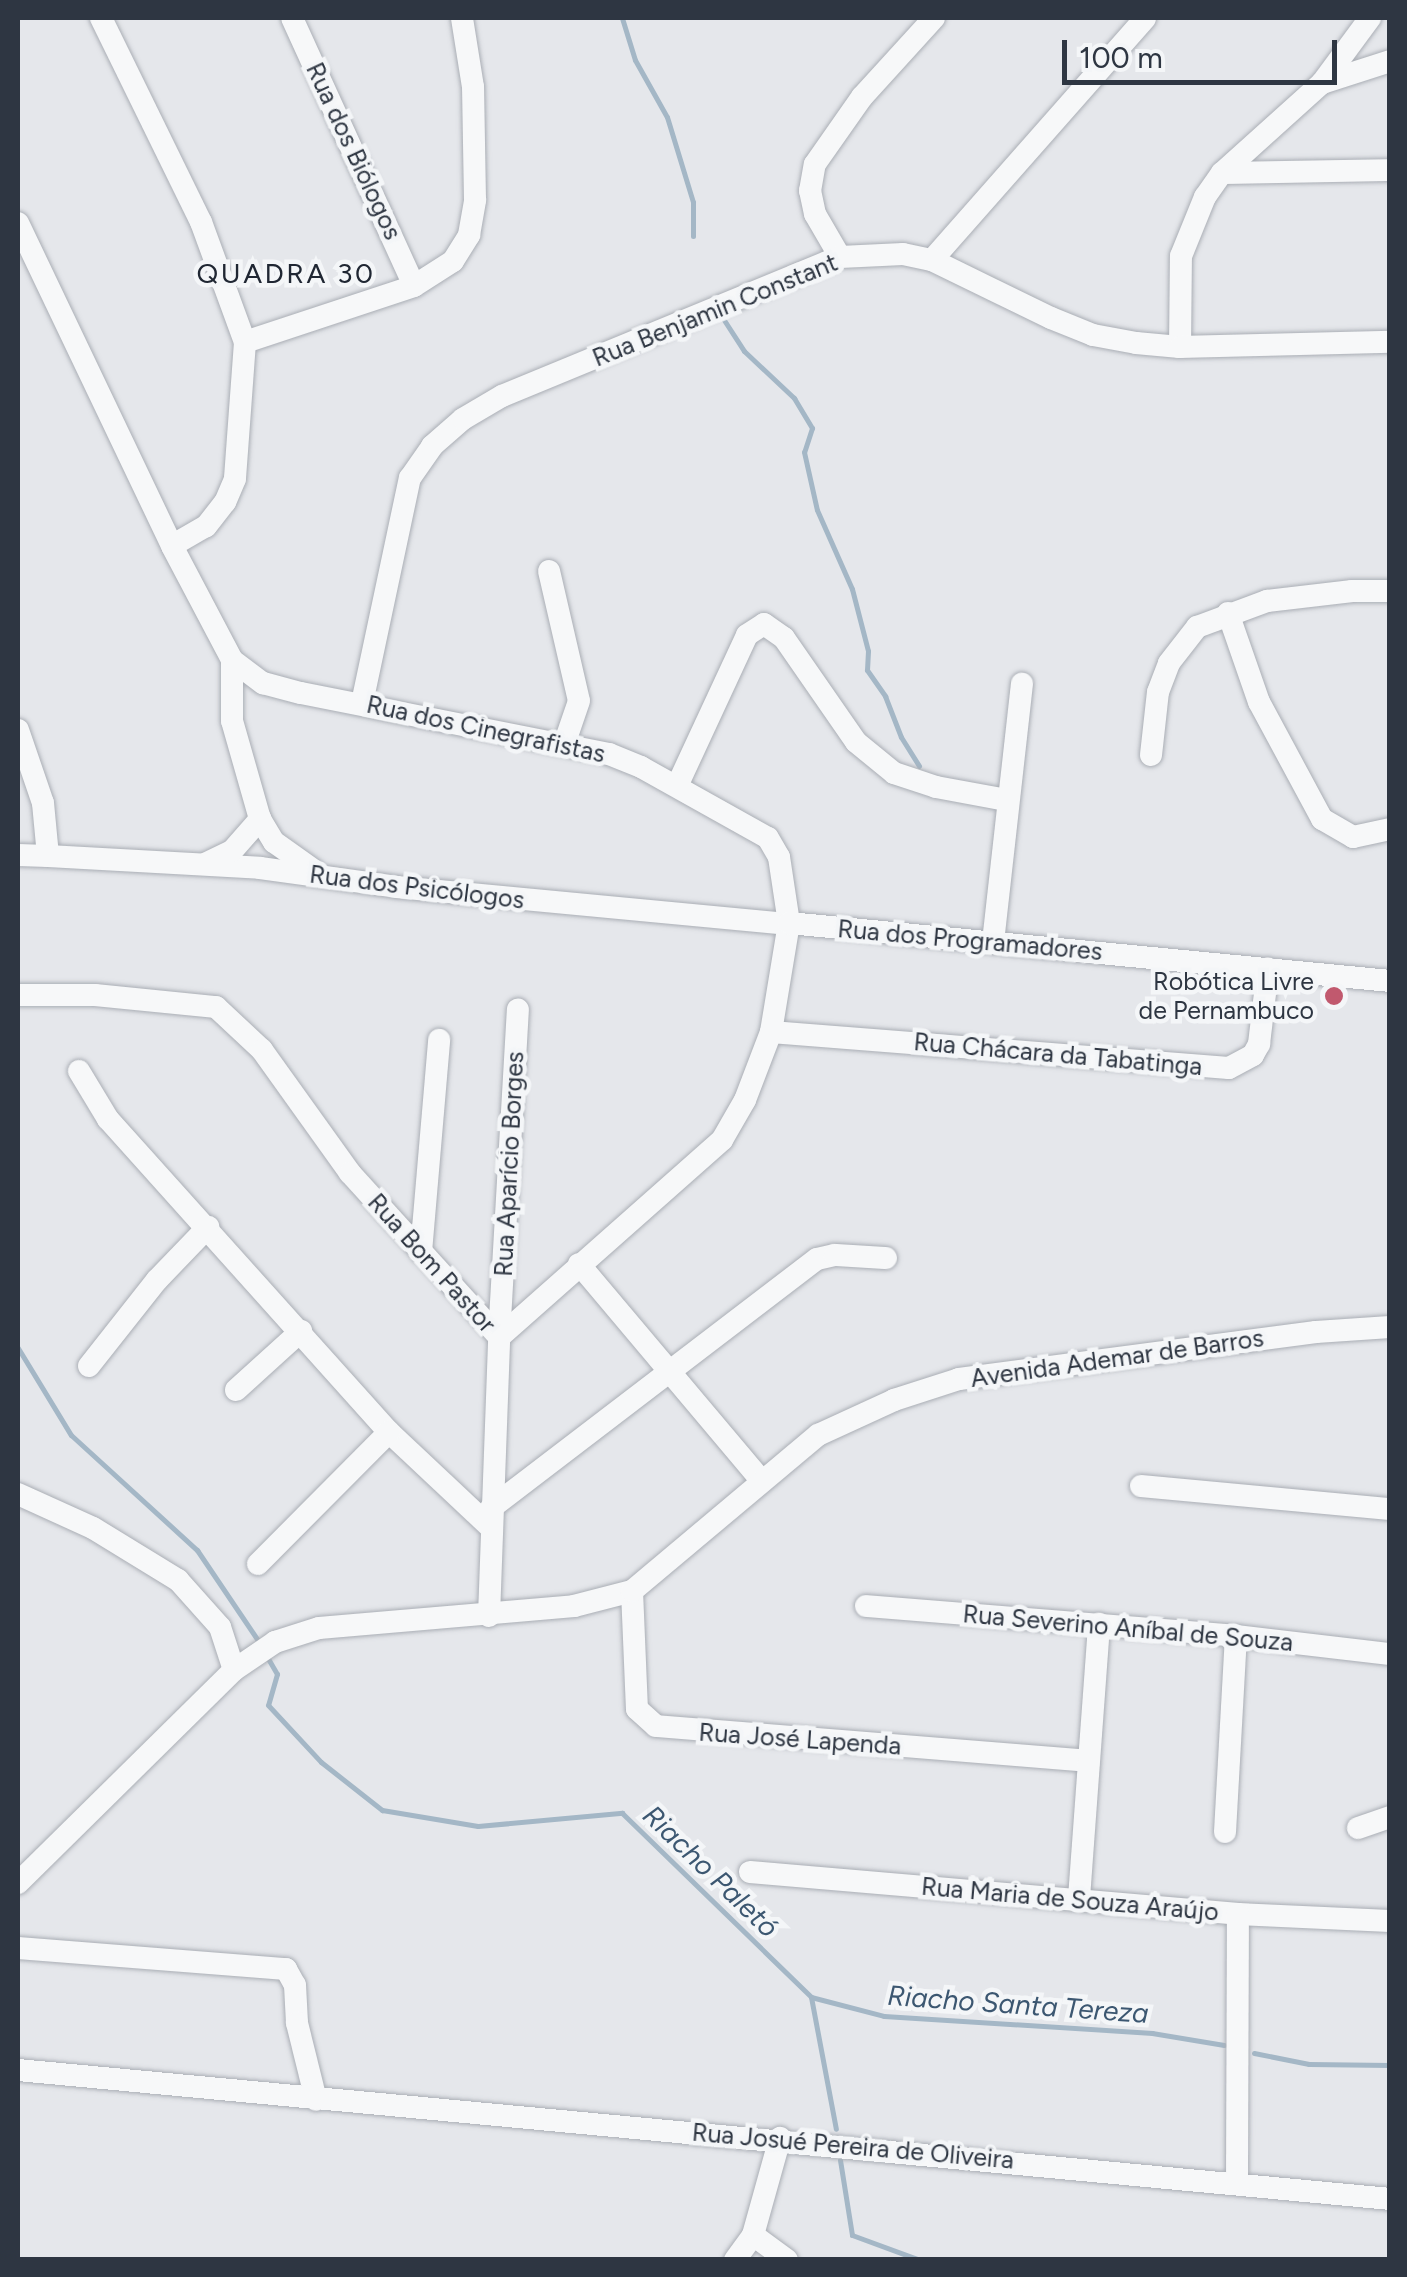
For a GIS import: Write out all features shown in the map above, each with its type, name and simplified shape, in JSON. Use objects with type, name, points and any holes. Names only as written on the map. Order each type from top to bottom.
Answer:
[{"type":"street","points":[[100,18],[201,222],[245,342],[235,478],[206,526],[172,546]]},
{"type":"street","name":"Rua dos Biólogos","points":[[292,18],[414,286]]},
{"type":"street","points":[[245,342],[414,286],[453,262],[469,235],[475,200],[473,87],[462,18]]},
{"type":"street","points":[[840,257],[814,214],[810,190],[816,164],[862,97],[934,18]]},
{"type":"street","points":[[932,260],[1145,18]]},
{"type":"street","points":[[1180,348],[1180,256],[1191,224],[1222,173],[1322,83],[1370,18]]},
{"type":"street","points":[[1322,83],[1390,61]]},
{"type":"street","points":[[1222,173],[1390,170]]},
{"type":"street","points":[[18,223],[26,261],[232,660],[232,721],[260,819],[294,860],[322,875]]},
{"type":"street","name":"Rua Benjamin Constant","points":[[362,702],[410,478],[432,446],[502,396],[840,257],[903,254],[932,260],[1093,335],[1180,348],[1390,342]]},
{"type":"street","points":[[549,571],[579,701],[566,742]]},
{"type":"street","points":[[1152,755],[1158,692],[1169,664],[1197,627],[1228,612],[1302,596],[1390,592]]},
{"type":"street","points":[[1228,612],[1260,702],[1322,820],[1352,838],[1390,828]]},
{"type":"street","points":[[677,786],[747,635],[764,624],[784,638],[856,742],[894,774],[936,787],[1006,800]]},
{"type":"street","name":"Rua dos Cinegrafistas","points":[[232,660],[263,683],[566,742],[609,754],[677,786],[768,838],[780,856],[788,924],[771,1032]]},
{"type":"street","points":[[993,942],[1022,684]]},
{"type":"street","points":[[18,730],[43,803],[48,856]]},
{"type":"street","points":[[204,865],[232,851],[260,819]]},
{"type":"street","name":"Rua dos Psicólogos","points":[[18,855],[322,875],[397,888],[788,924]]},
{"type":"street","name":"Rua dos Programadores","points":[[788,924],[1390,981]]},
{"type":"street","name":"Rua Chácara da Tabatinga","points":[[771,1032],[1229,1068],[1253,1054],[1258,1044],[1268,969]]},
{"type":"street","name":"Rua Bom Pastor","points":[[18,995],[95,995],[216,1007],[262,1050],[318,1134],[498,1338],[722,1140],[751,1086],[771,1032]]},
{"type":"street","name":"Rua Aparício Borges","points":[[489,1616],[498,1338],[518,1010]]},
{"type":"street","points":[[422,1252],[439,1040]]},
{"type":"street","points":[[79,1071],[108,1120],[389,1432],[490,1518],[817,1260],[835,1255],[886,1258]]},
{"type":"street","points":[[89,1366],[157,1280],[208,1227]]},
{"type":"street","points":[[579,1264],[760,1479]]},
{"type":"street","name":"Avenida Ademar de Barros","points":[[234,1670],[266,1647],[319,1628],[574,1606],[632,1591],[760,1479],[818,1435],[894,1400],[959,1379],[1316,1332],[1390,1327]]},
{"type":"street","points":[[236,1390],[301,1331]]},
{"type":"street","points":[[258,1564],[389,1432]]},
{"type":"street","points":[[1141,1486],[1390,1509]]},
{"type":"street","points":[[18,1494],[93,1528],[178,1580],[220,1628],[234,1670],[18,1883]]},
{"type":"street","name":"Rua José Lapenda","points":[[632,1591],[636,1709],[656,1726],[1089,1760]]},
{"type":"street","name":"Rua Severino Aníbal de Souza","points":[[866,1606],[1236,1636],[1390,1654]]},
{"type":"street","points":[[1079,1898],[1099,1624]]},
{"type":"street","points":[[1225,1832],[1236,1636]]},
{"type":"street","points":[[1358,1828],[1390,1817]]},
{"type":"street","name":"Rua Maria de Souza Araújo","points":[[750,1872],[1238,1914],[1390,1920]]},
{"type":"street","points":[[1237,2184],[1238,1914]]},
{"type":"street","points":[[18,1948],[286,1970],[295,1985],[297,2023],[316,2100]]},
{"type":"street","name":"Rua Josué Pereira de Oliveira","points":[[18,2070],[316,2100],[780,2138],[1390,2199]]},
{"type":"street","points":[[735,2260],[753,2235],[780,2138]]},
{"type":"street","points":[[753,2235],[787,2260]]},
{"type":"waterway","points":[[622,18],[635,60],[667,117],[693,202],[693,236]]},
{"type":"waterway","points":[[724,320],[744,351],[794,398],[812,428],[804,452],[817,510],[852,589],[868,651],[867,670],[885,696],[901,737],[919,766]]},
{"type":"waterway","name":"Riacho Paletó","points":[[18,1348],[71,1435],[197,1550],[261,1645]]},
{"type":"waterway","name":"Riacho Paletó","points":[[266,1655],[277,1674],[268,1705],[321,1762],[382,1810],[478,1826],[622,1813],[811,1997],[836,2129]]},
{"type":"waterway","name":"Riacho Santa Tereza","points":[[811,1997],[884,2016],[1152,2033],[1224,2045]]},
{"type":"waterway","name":"Riacho Santa Tereza","points":[[1254,2053],[1309,2064],[1390,2065]]},
{"type":"waterway","name":"Riacho Paletó","points":[[840,2160],[852,2235],[920,2260]]},
{"type":"place","name":"Robótica Livre de Pernambuco","points":[[1334,996]]},
{"type":"district","name":"QUADRA 30","points":[[286,273]]}]
